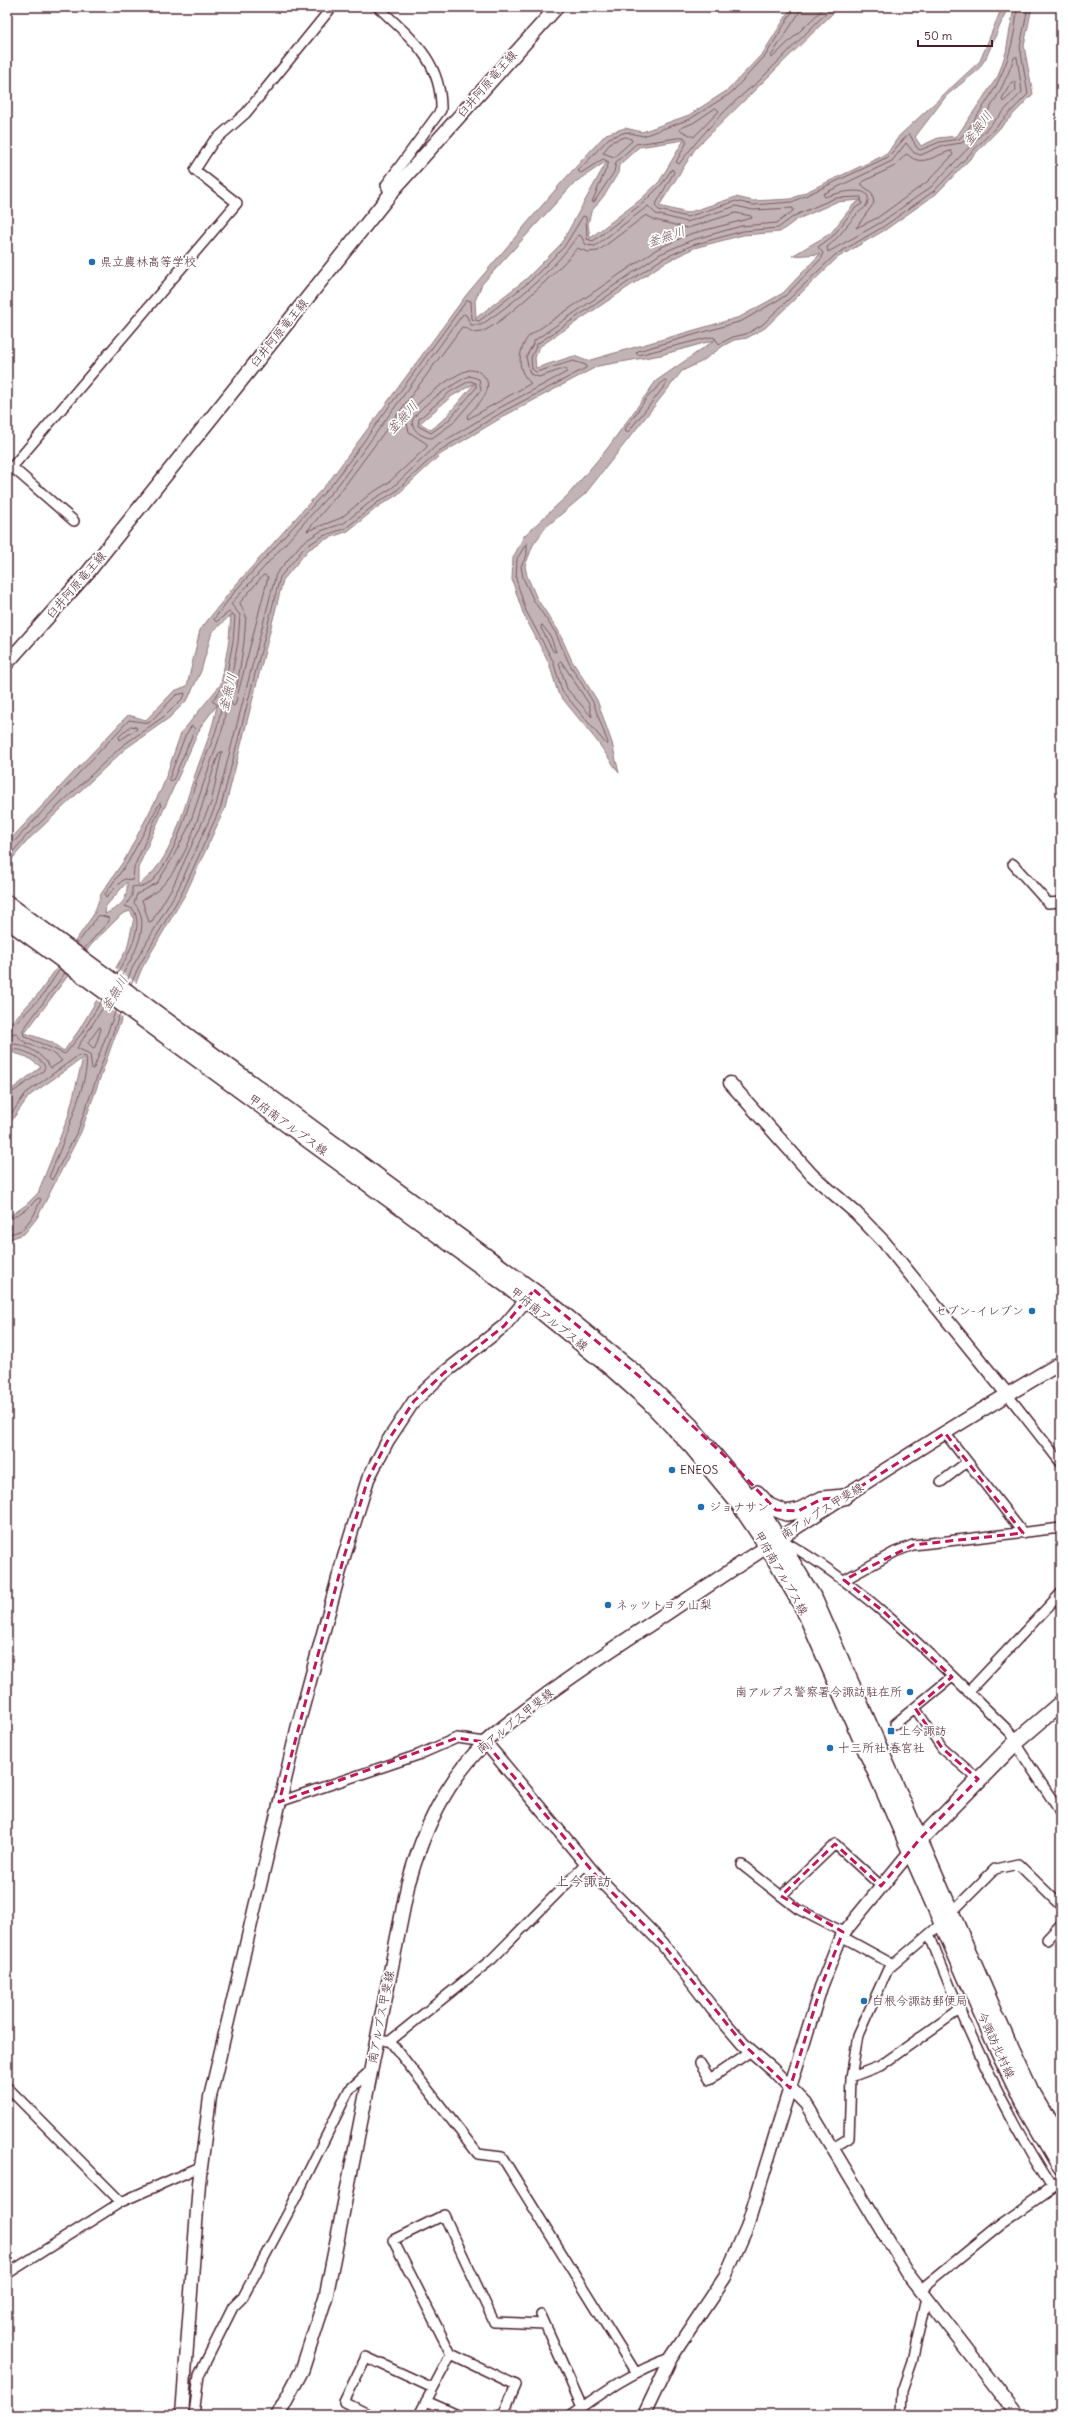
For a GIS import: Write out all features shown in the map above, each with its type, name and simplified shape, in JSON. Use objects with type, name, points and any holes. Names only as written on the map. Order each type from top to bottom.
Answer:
[{"type":"main road","name":"臼井阿原竜王線","points":[[9,659],[89,571],[390,195],[557,7]]},
{"type":"main road","name":"甲府南アルプス線","points":[[7,902],[639,1376],[700,1436],[763,1514],[773,1542],[824,1652],[909,1853]]},
{"type":"main road","name":"甲府南アルプス線","points":[[7,920],[473,1252]]},
{"type":"main road","name":"甲府南アルプス線","points":[[530,1295],[649,1402],[773,1542],[815,1600],[829,1629],[919,1840]]},
{"type":"main road","name":"南アルプス甲斐線","points":[[278,2415],[302,2370],[326,2296],[408,1884],[417,1852],[431,1819],[460,1770],[485,1742],[559,1685],[773,1542],[1007,1394],[1061,1363]]},
{"type":"main road","points":[[700,1436],[727,1458],[769,1506],[776,1510],[786,1513],[798,1511],[822,1500],[844,1497]]},
{"type":"main road","points":[[909,1853],[919,1840],[978,1779],[1061,1703]]},
{"type":"main road","name":"今諏訪北村線","points":[[919,1840],[952,1912],[1009,2045],[1031,2092],[1061,2144]]},
{"type":"main road","name":"今諏訪北村線","points":[[909,1853],[1019,2096],[1061,2168]]},
{"type":"street","points":[[74,521],[10,470],[237,203],[195,170],[212,142],[246,113],[332,7]]},
{"type":"street","points":[[378,7],[420,45],[430,64],[442,97],[441,110],[386,185],[390,195]]},
{"type":"street","points":[[1013,864],[1048,903],[1061,902]]},
{"type":"street","points":[[730,1083],[812,1175],[856,1213],[884,1242],[1061,1463]]},
{"type":"street","points":[[182,2415],[202,2166],[210,2097],[279,1802],[343,1560],[368,1479],[387,1442],[414,1401],[444,1373],[504,1326],[530,1295]]},
{"type":"street","points":[[945,1434],[1023,1533]]},
{"type":"street","points":[[942,1482],[967,1462]]},
{"type":"street","points":[[844,1580],[895,1552],[913,1546],[1061,1528]]},
{"type":"street","points":[[773,1542],[806,1553],[844,1580],[883,1611],[952,1676],[1017,1742],[1061,1813]]},
{"type":"street","points":[[968,1692],[1061,1593]]},
{"type":"street","points":[[895,1724],[952,1676]]},
{"type":"street","points":[[915,1708],[942,1748],[978,1779]]},
{"type":"street","points":[[279,1802],[418,1755],[457,1738],[485,1742],[586,1864],[662,1943],[712,2008],[751,2051],[806,2104],[908,2274],[1017,2415]]},
{"type":"street","points":[[781,1896],[835,1844],[881,1886]]},
{"type":"street","points":[[644,2415],[671,2358],[725,2277],[747,2227],[821,1987],[842,1934],[909,1853]]},
{"type":"street","points":[[376,2041],[390,2041],[492,1959],[586,1864]]},
{"type":"street","points":[[952,1912],[996,1869],[1018,1864],[1061,1906]]},
{"type":"street","points":[[742,1865],[798,1909],[892,1964]]},
{"type":"street","points":[[833,2148],[849,2138],[851,2077],[858,2035],[888,1969],[892,1964],[941,1924]]},
{"type":"street","points":[[1047,1939],[1061,1924]]},
{"type":"street","points":[[928,1934],[959,2010],[1005,2109],[1053,2188]]},
{"type":"street","points":[[851,2077],[880,2066],[959,2010]]},
{"type":"street","points":[[390,2041],[478,2154],[502,2157],[636,2373]]},
{"type":"street","points":[[700,2063],[710,2079],[751,2051]]},
{"type":"street","points":[[194,2415],[199,2375],[233,2307],[243,2297],[289,2210],[349,2090],[371,2070]]},
{"type":"street","points":[[7,2088],[122,2202]]},
{"type":"street","points":[[7,2274],[122,2202],[202,2166]]},
{"type":"street","points":[[901,2415],[902,2391],[912,2362],[923,2294],[1001,2224],[1061,2182]]},
{"type":"street","points":[[506,2413],[516,2385],[451,2354],[393,2240],[444,2215],[494,2322],[545,2324]]},
{"type":"street","points":[[541,2315],[582,2407]]},
{"type":"street","points":[[419,2415],[451,2354]]},
{"type":"street","points":[[370,2415],[344,2402],[366,2357],[433,2388]]},
{"type":"street","points":[[571,2415],[636,2373],[671,2358]]},
{"type":"street","points":[[426,2401],[458,2415]]},
{"type":"highlighted area","points":[[534,1290],[639,1376],[727,1458],[776,1510],[798,1511],[822,1499],[844,1497],[945,1433],[1023,1533],[913,1545],[844,1580],[883,1611],[952,1677],[915,1708],[942,1748],[978,1779],[919,1840],[881,1886],[835,1844],[781,1896],[843,1932],[821,1987],[790,2088],[743,2044],[662,1943],[598,1878],[485,1742],[457,1738],[279,1802],[343,1560],[368,1479],[387,1442],[414,1401],[444,1373],[504,1326]]},
{"type":"water","name":"釜無川","points":[[792,7],[839,7],[695,149],[659,206],[687,213],[736,197],[753,201],[791,199],[887,154],[899,136],[980,61],[1002,7],[1008,7],[986,58],[977,71],[947,95],[915,137],[921,146],[938,138],[957,136],[998,76],[1006,52],[1014,7],[1032,7],[1024,46],[1033,94],[936,194],[885,230],[837,258],[765,328],[747,338],[734,340],[701,362],[682,371],[585,494],[546,527],[533,545],[525,566],[527,576],[537,599],[558,630],[572,661],[597,700],[612,743],[619,773],[597,741],[558,693],[549,663],[523,613],[512,580],[513,558],[524,536],[568,495],[607,449],[656,381],[715,340],[661,355],[598,366],[506,415],[441,454],[397,495],[379,506],[348,531],[324,540],[308,550],[283,580],[225,808],[186,893],[142,968],[116,1033],[81,1132],[37,1218],[24,1234],[7,1240],[7,1218],[26,1205],[38,1193],[68,1117],[83,1058],[29,1096],[7,1127],[7,1093],[41,1067],[27,1057],[11,1052],[7,1055],[7,1027],[40,992],[94,914],[101,894],[125,859],[162,788],[181,733],[221,684],[229,640],[231,615],[212,632],[201,671],[188,699],[169,718],[125,749],[29,839],[7,865],[7,843],[128,715],[146,720],[174,691],[187,686],[200,630],[233,588],[330,480],[467,294],[562,182],[606,134],[625,128],[642,132],[689,115],[728,90],[763,53]],"holes":[[[684,140],[659,182],[640,200],[590,238],[588,224],[591,212],[606,193],[618,173],[619,165],[639,147]],[[607,161],[561,244],[525,280],[476,318],[475,301],[482,284],[574,183]],[[861,200],[853,205],[831,233],[792,256],[820,254],[783,293],[740,317],[587,361],[574,356],[536,368],[535,358],[539,347],[664,263],[694,248],[743,235],[780,232],[796,220],[836,202]],[[475,383],[446,417],[431,430],[420,423],[452,396]],[[217,705],[210,732],[175,835],[160,863],[150,875],[138,885],[138,868],[201,726]],[[127,882],[125,898],[119,905],[105,914],[106,906]],[[130,911],[134,918],[127,949],[79,1030],[64,1051],[51,1042],[25,1033],[91,945],[122,914]]]},
{"type":"pier","points":[[114,967],[138,984],[124,1019],[95,999]]},
{"type":"place","name":"県立農林高等学校","points":[[92,262]]},
{"type":"place","name":"セブン-イレブン","points":[[1032,1311]]},
{"type":"place","name":"ENEOS","points":[[672,1470]]},
{"type":"place","name":"ジョナサン","points":[[701,1507]]},
{"type":"place","name":"ネッツトヨタ山梨","points":[[608,1605]]},
{"type":"place","name":"南アルプス警察署今諏訪駐在所","points":[[910,1692]]},
{"type":"place","name":"上今諏訪","points":[[891,1731]]},
{"type":"place","name":"十三所社 春宮社","points":[[830,1748]]},
{"type":"place","name":"白根今諏訪郵便局","points":[[864,2001]]},
{"type":"district","name":"上今諏訪","points":[[583,1881]]}]
